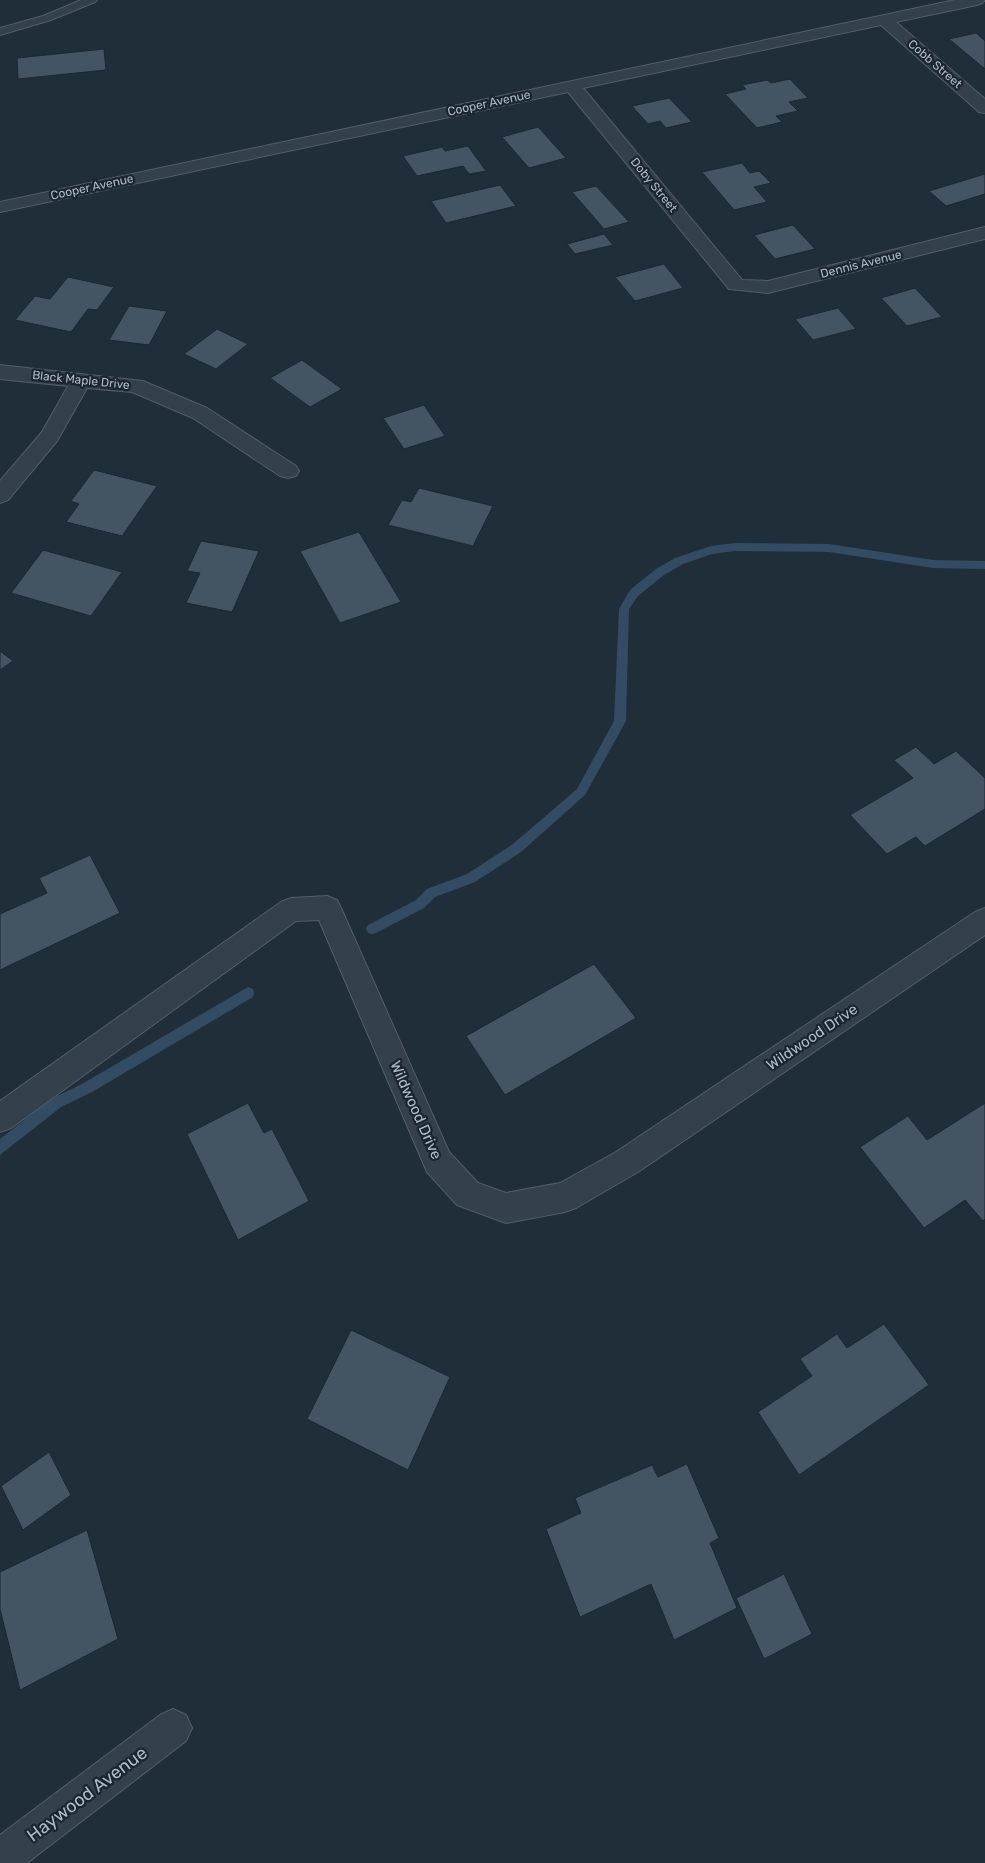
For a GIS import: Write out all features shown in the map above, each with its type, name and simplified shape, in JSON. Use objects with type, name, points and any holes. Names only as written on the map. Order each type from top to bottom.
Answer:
[{"type":"street","name":"Cooper Avenue","points":[[0,207],[977,0]]},
{"type":"street","name":"Cobb Street","points":[[885,20],[985,108]]},
{"type":"street","name":"Doby Street","points":[[572,86],[736,285]]},
{"type":"street","name":"Dennis Avenue","points":[[736,285],[768,287],[985,233]]},
{"type":"street","name":"Black Maple Drive","points":[[0,372],[136,386],[200,413],[288,471]]},
{"type":"street","points":[[0,495],[50,436],[81,380]]},
{"type":"street","name":"Wildwood Drive","points":[[0,1118],[291,910],[327,908],[438,1162],[468,1194],[506,1208],[565,1196],[627,1162],[985,920]]},
{"type":"street","name":"Haywood Avenue","points":[[0,1859],[173,1728]]},
{"type":"lane","points":[[0,32],[22,27],[86,1]]},
{"type":"building","points":[[976,33],[985,41],[985,69],[949,39]]},
{"type":"building","points":[[104,49],[106,70],[18,79],[17,58]]},
{"type":"building","points":[[790,79],[808,98],[789,102],[798,111],[776,116],[782,122],[757,128],[725,94],[746,89],[742,85],[767,80],[771,83]]},
{"type":"building","points":[[669,98],[692,122],[666,128],[660,121],[648,124],[632,106]]},
{"type":"building","points":[[538,127],[566,158],[529,168],[502,137]]},
{"type":"building","points":[[468,146],[486,171],[469,174],[463,166],[417,176],[403,156],[442,147],[445,151]]},
{"type":"building","points":[[742,163],[750,173],[759,171],[771,183],[754,187],[767,202],[734,210],[702,172]]},
{"type":"building","points":[[985,174],[985,194],[946,206],[929,191]]},
{"type":"building","points":[[500,185],[516,206],[446,223],[431,201]]},
{"type":"building","points":[[596,186],[629,222],[604,229],[572,192]]},
{"type":"building","points":[[793,225],[815,249],[775,259],[754,235]]},
{"type":"building","points":[[604,234],[613,245],[575,254],[567,244]]},
{"type":"building","points":[[664,264],[683,288],[635,301],[615,277]]},
{"type":"building","points":[[68,277],[114,287],[97,310],[88,309],[71,332],[15,320],[35,296],[50,299]]},
{"type":"building","points":[[915,288],[942,317],[907,326],[881,298]]},
{"type":"building","points":[[129,306],[167,311],[149,345],[109,340]]},
{"type":"building","points":[[838,308],[856,329],[813,340],[795,319]]},
{"type":"building","points":[[217,329],[248,344],[216,369],[184,354]]},
{"type":"building","points":[[302,360],[342,389],[310,407],[270,378]]},
{"type":"building","points":[[424,405],[445,436],[404,449],[383,418]]},
{"type":"building","points":[[94,470],[157,486],[122,536],[66,522],[79,504],[71,501]]},
{"type":"building","points":[[419,488],[493,506],[473,546],[388,525],[402,500],[411,502]]},
{"type":"building","points":[[359,532],[401,602],[340,623],[300,551]]},
{"type":"building","points":[[201,541],[259,551],[232,612],[186,603],[200,573],[187,571]]},
{"type":"building","points":[[43,550],[122,572],[91,616],[11,593]]},
{"type":"building","points":[[0,651],[13,661],[0,670]]},
{"type":"building","points":[[916,747],[934,764],[956,751],[985,778],[985,809],[925,846],[916,837],[887,854],[850,815],[913,778],[894,760]]},
{"type":"building","points":[[90,855],[120,913],[0,970],[0,914],[47,893],[39,878]]},
{"type":"building","points":[[594,964],[636,1018],[505,1095],[466,1036]]},
{"type":"building","points":[[248,1103],[264,1133],[272,1129],[309,1201],[238,1240],[187,1134]]},
{"type":"building","points":[[985,1103],[985,1219],[983,1221],[965,1200],[924,1228],[860,1147],[908,1116],[927,1140]]},
{"type":"building","points":[[884,1324],[929,1385],[799,1475],[758,1412],[812,1376],[800,1359],[837,1334],[847,1348]]},
{"type":"building","points":[[351,1330],[450,1377],[408,1470],[307,1419]]},
{"type":"building","points":[[49,1452],[71,1495],[23,1530],[1,1486]]},
{"type":"building","points":[[687,1464],[719,1538],[710,1543],[737,1608],[674,1640],[651,1584],[580,1617],[546,1529],[581,1513],[575,1498],[652,1465],[658,1477]]},
{"type":"building","points":[[87,1530],[118,1639],[20,1690],[0,1609],[0,1572]]},
{"type":"building","points":[[784,1574],[812,1634],[764,1659],[736,1598]]},
{"type":"waterway","points":[[372,929],[420,904],[431,893],[471,878],[517,848],[581,792],[620,721],[624,609],[634,593],[660,572],[679,561],[711,550],[735,547],[829,548],[933,564],[985,565]]},
{"type":"waterway","points":[[0,1148],[56,1103],[87,1088],[248,993]]}]
